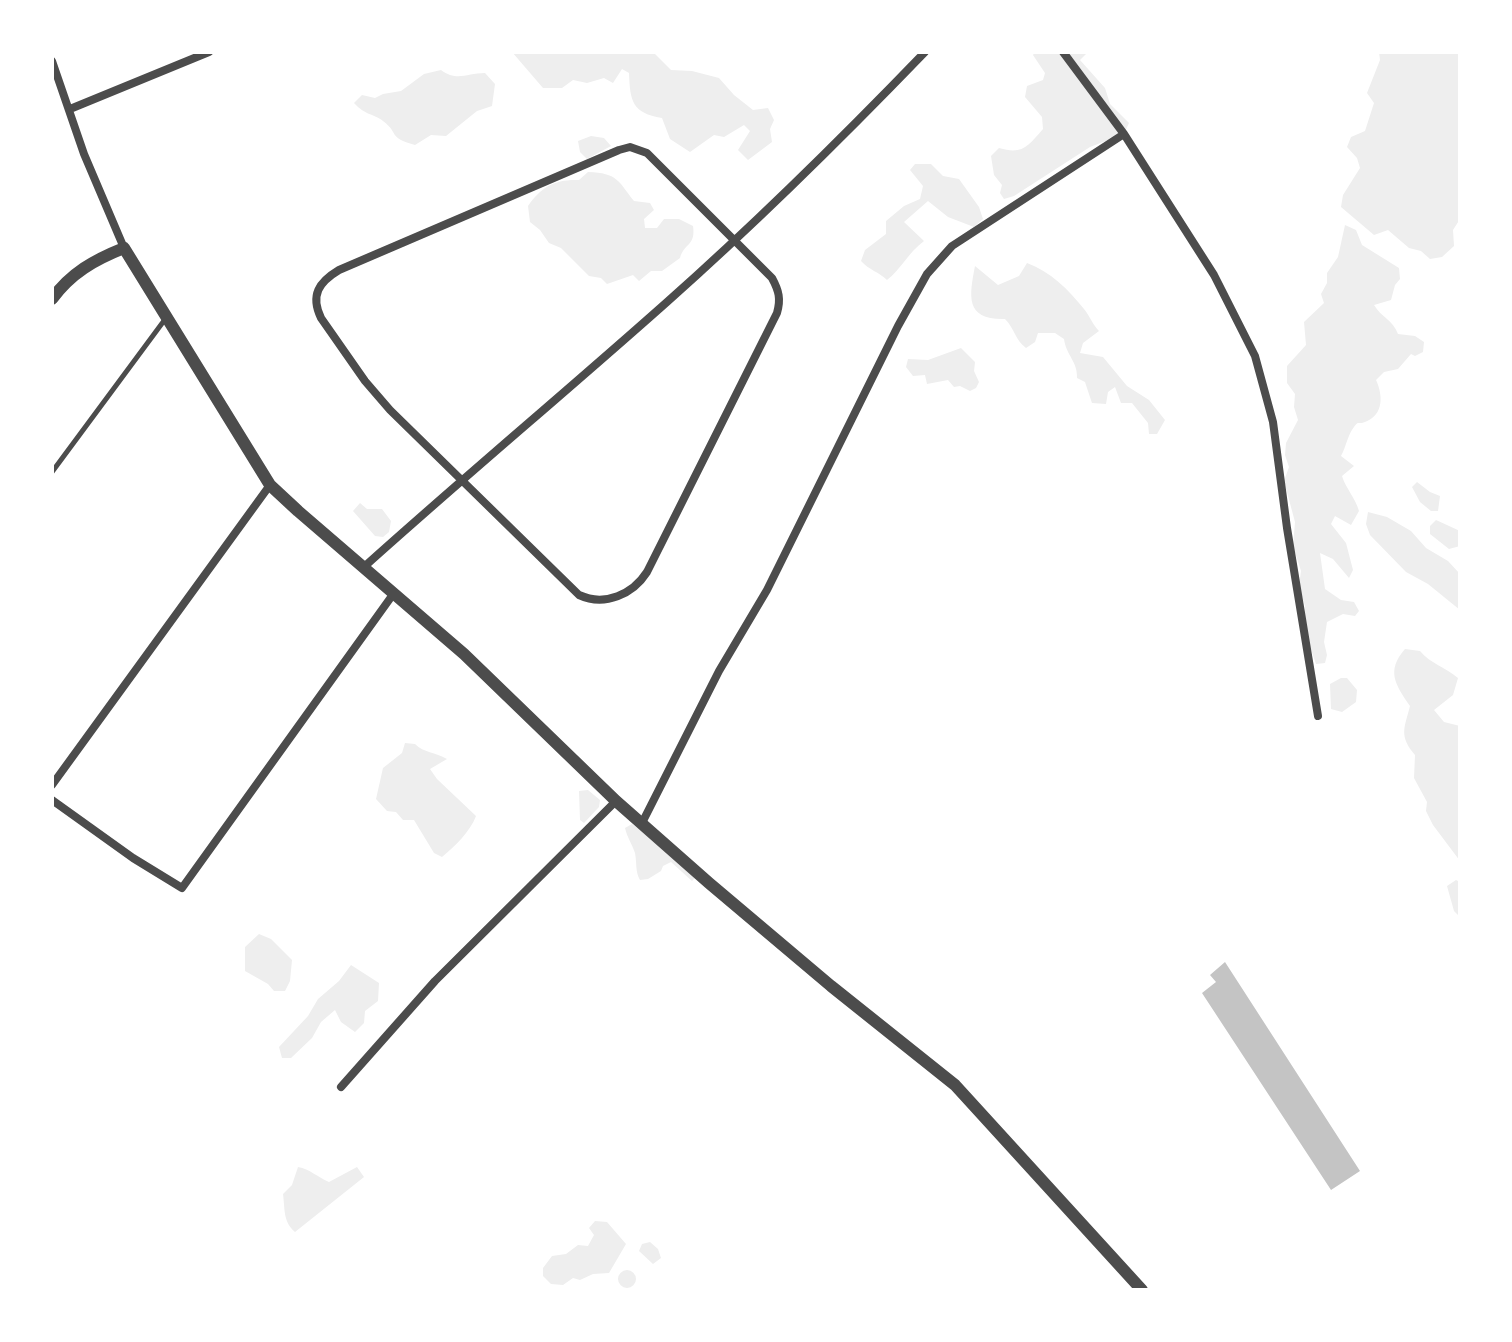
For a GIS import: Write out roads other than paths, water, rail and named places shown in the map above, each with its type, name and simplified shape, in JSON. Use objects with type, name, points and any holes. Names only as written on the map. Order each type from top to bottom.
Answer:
[{"type":"street","points":[[70,109],[209,52]]},
{"type":"street","points":[[364,567],[460,480],[578,381],[733,239],[925,52]]},
{"type":"street","points":[[1063,52],[1124,134],[1214,275],[1242,328],[1263,381],[1273,422],[1318,716]]},
{"type":"street","points":[[52,61],[84,154],[124,248],[270,485],[464,654],[616,801],[819,976],[955,1085],[1142,1290]]},
{"type":"street","points":[[642,823],[719,671],[767,590],[927,274],[952,246],[1124,134]]},
{"type":"street","points":[[630,147],[647,153],[733,239],[772,278],[779,290],[777,313],[647,572],[635,589],[619,596],[593,599],[579,595],[390,410],[345,354],[317,309],[316,295],[323,282],[339,270],[630,147]]},
{"type":"street","points":[[52,299],[66,280],[81,268],[124,248]]},
{"type":"street","points":[[52,785],[270,485]]},
{"type":"street","points":[[52,800],[133,858],[182,888],[394,593]]},
{"type":"street","points":[[341,1087],[435,981],[616,801]]},
{"type":"lane","points":[[52,472],[167,317]]}]
